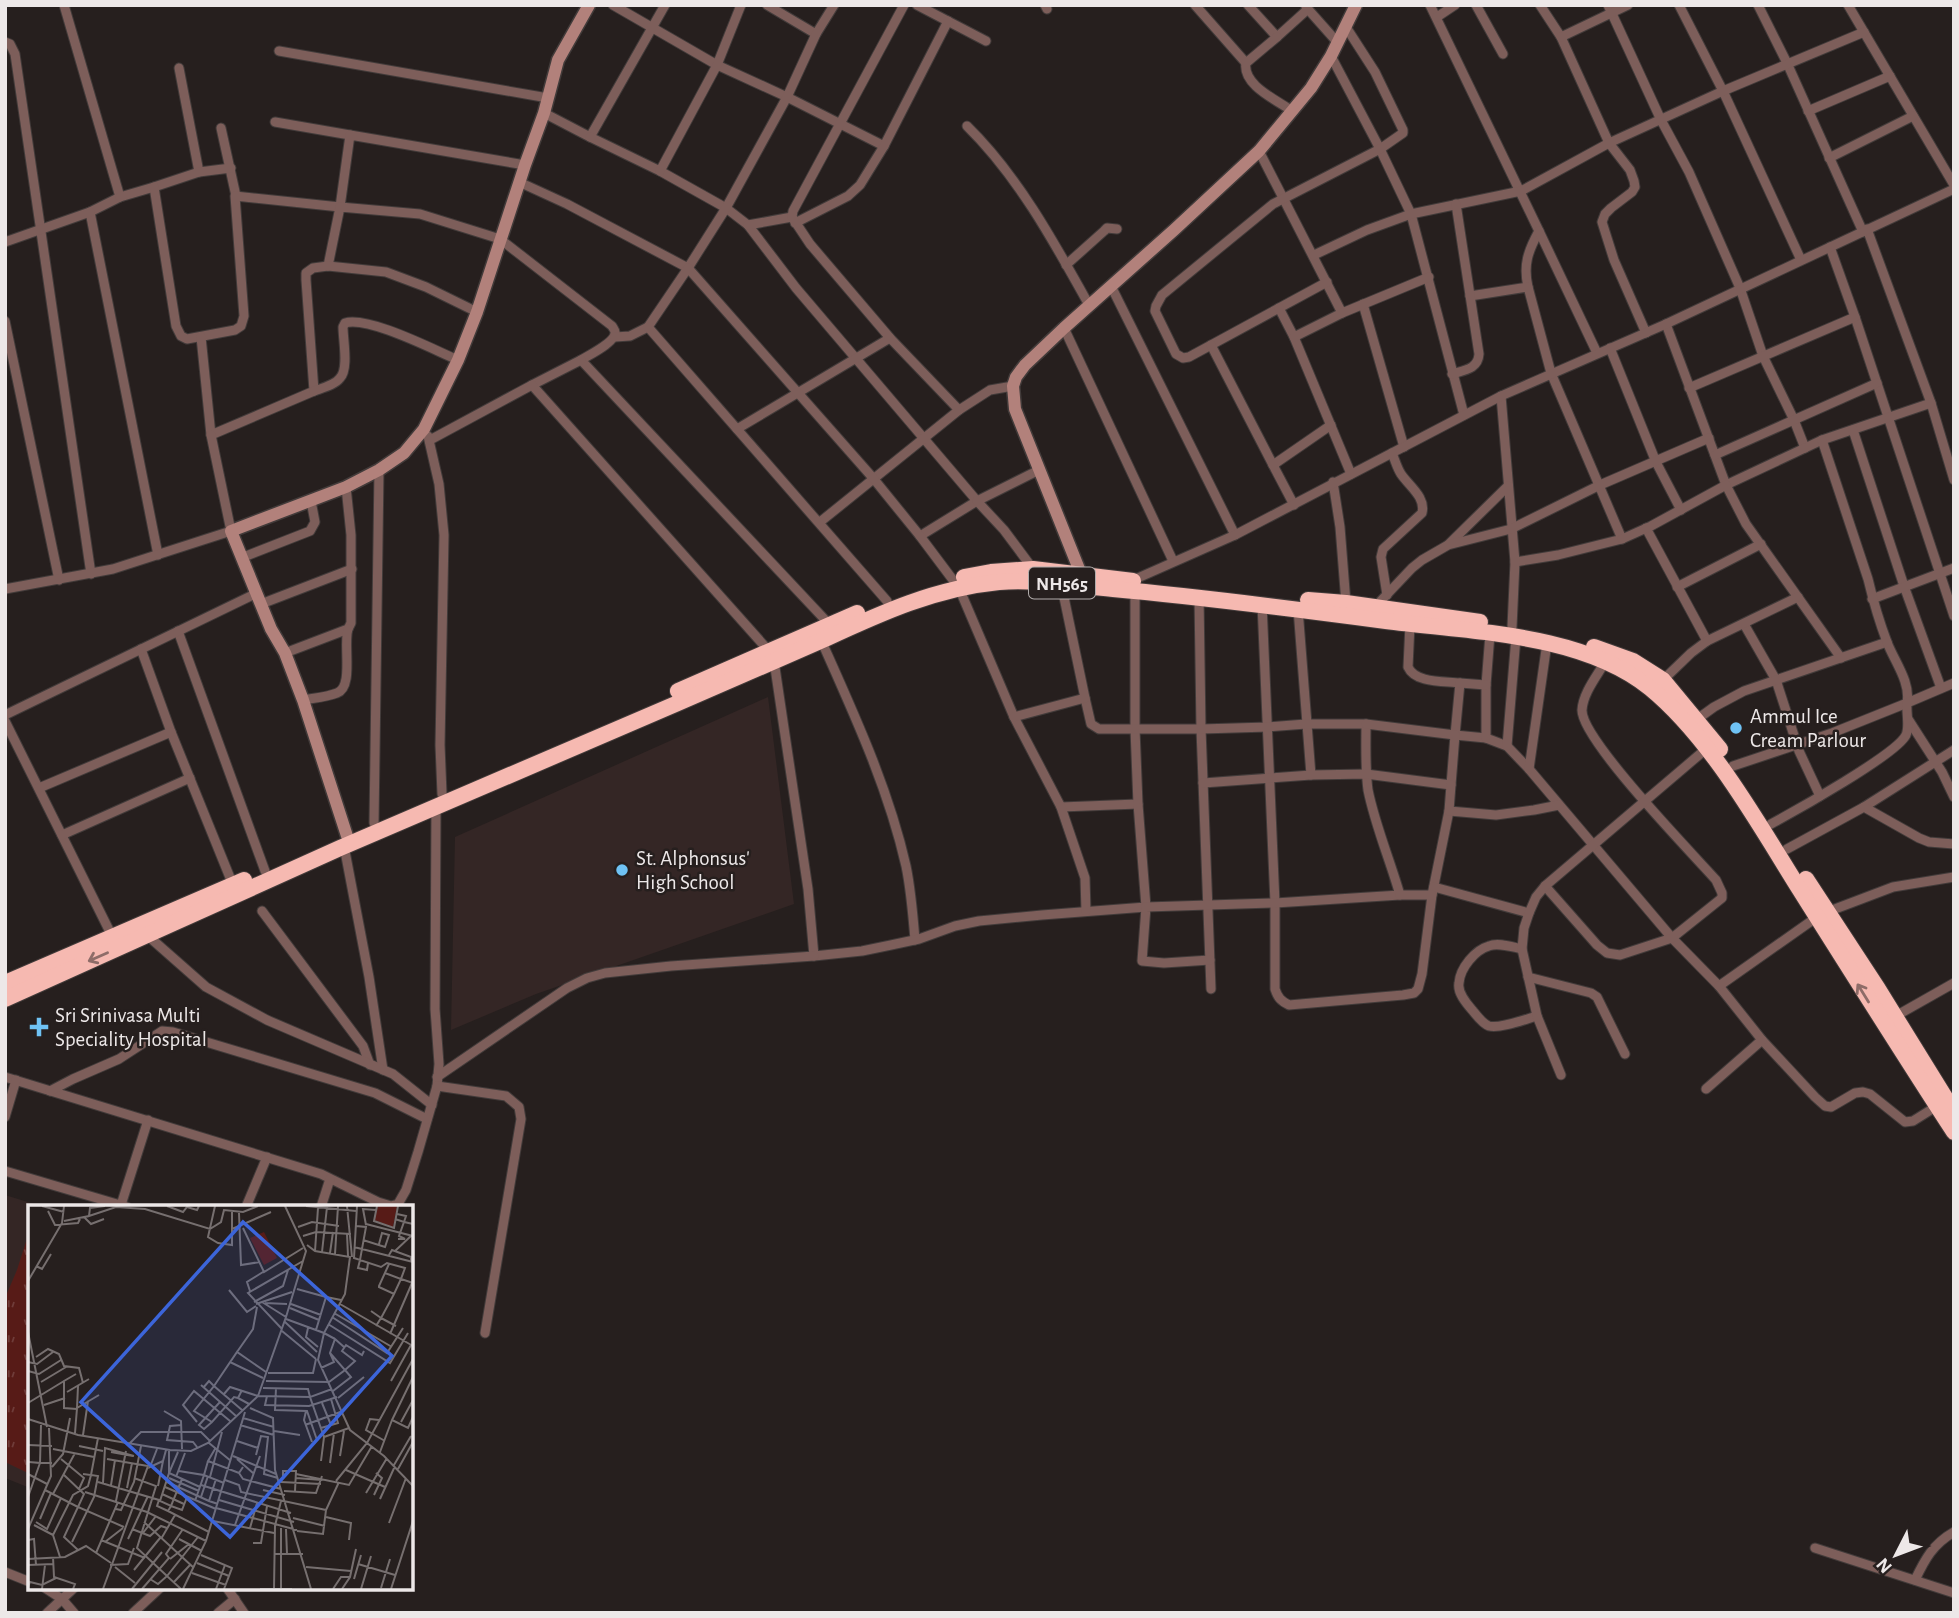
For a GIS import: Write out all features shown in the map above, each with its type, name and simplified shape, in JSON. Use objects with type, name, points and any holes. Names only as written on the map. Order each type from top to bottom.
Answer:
[{"type":"highway","name":"NH565","points":[[5,999],[346,841],[772,656],[821,640],[956,583],[991,572],[1033,569],[1082,574],[1199,597],[1490,634],[1514,632],[1626,671],[1653,691],[1706,749],[1894,1017],[1954,1112]]},
{"type":"highway","name":"NH565","points":[[772,656],[829,624],[923,587],[1000,582],[1061,583],[1111,589],[1133,585],[1346,603],[1514,632],[1550,635],[1633,661],[1663,680],[1733,766],[1787,849],[1866,996],[1954,1132]]},
{"type":"highway","name":"NH565","points":[[5,983],[265,871],[346,841],[374,823],[439,801]]},
{"type":"street","points":[[64,5],[120,197]]},
{"type":"street","points":[[394,1205],[402,1197],[418,1152],[432,1105],[439,1063],[435,1009],[444,535],[439,484],[427,434],[477,312],[544,113],[558,60],[589,5]]},
{"type":"street","points":[[613,5],[717,65],[788,97],[884,146]]},
{"type":"street","points":[[590,137],[665,5]]},
{"type":"street","points":[[660,171],[717,65],[741,5]]},
{"type":"street","points":[[767,5],[816,34]]},
{"type":"street","points":[[5,589],[113,569],[231,531],[346,487],[379,470],[427,434],[581,360],[615,337],[630,337],[648,327],[726,208],[788,97],[816,34],[834,5]]},
{"type":"street","points":[[904,5],[793,211],[793,220],[890,338],[959,410]]},
{"type":"street","points":[[1195,5],[1246,63],[1249,79],[1292,111]]},
{"type":"street","points":[[1248,5],[1277,37]]},
{"type":"street","points":[[1082,574],[1015,409],[1013,386],[1016,377],[1064,328],[1259,151],[1311,88],[1338,44],[1356,5]]},
{"type":"street","points":[[1430,5],[1597,353]]},
{"type":"street","points":[[1437,17],[1455,5]]},
{"type":"street","points":[[1476,5],[1503,54]]},
{"type":"street","points":[[1540,5],[1561,37],[1609,143],[1630,170],[1635,187],[1605,214],[1602,222],[1614,260],[1646,333]]},
{"type":"street","points":[[1561,37],[1609,9],[1628,5]]},
{"type":"street","points":[[1679,5],[1723,91],[1801,260]]},
{"type":"street","points":[[1758,5],[1865,230],[1931,402],[1953,475]]},
{"type":"street","points":[[1210,960],[1164,963],[1142,961],[1146,907],[1138,804],[1133,585],[1173,561],[1235,535],[1501,396],[1666,324],[1954,187],[1848,5]]},
{"type":"street","points":[[921,6],[986,41]]},
{"type":"street","points":[[1246,63],[1307,7],[1338,44]]},
{"type":"street","points":[[1609,9],[1661,120],[1689,172],[1740,288],[1763,356],[1804,447]]},
{"type":"street","points":[[748,225],[793,220],[848,196],[866,176],[884,146],[948,22]]},
{"type":"street","points":[[1326,282],[1189,357],[1179,356],[1155,311],[1162,295],[1284,197],[1401,136],[1403,130],[1375,72],[1346,27]]},
{"type":"street","points":[[1314,255],[1377,226],[1411,214],[1521,191],[1609,143],[1787,63],[1864,32]]},
{"type":"street","points":[[5,42],[10,44],[15,54],[91,574]]},
{"type":"street","points":[[279,51],[548,98]]},
{"type":"street","points":[[1331,56],[1411,214],[1464,415]]},
{"type":"street","points":[[179,68],[199,172]]},
{"type":"street","points":[[1808,111],[1890,76]]},
{"type":"street","points":[[544,113],[660,171],[726,208],[748,225],[796,288],[1004,530],[1033,569]]},
{"type":"street","points":[[1829,158],[1913,116]]},
{"type":"street","points":[[275,121],[525,165]]},
{"type":"street","points":[[967,126],[989,148],[1032,207],[1089,305]]},
{"type":"street","points":[[153,187],[177,331],[187,339],[235,330],[241,326],[244,316],[236,196],[221,128]]},
{"type":"street","points":[[328,266],[350,135]]},
{"type":"street","points":[[1259,151],[1342,313]]},
{"type":"street","points":[[5,242],[90,212],[120,197],[199,172],[231,168]]},
{"type":"street","points":[[519,182],[567,204],[688,268],[873,478],[920,536],[956,583],[1014,717],[1061,807],[1085,878],[1086,911]]},
{"type":"street","points":[[236,196],[419,214],[500,239],[612,326],[615,337]]},
{"type":"street","points":[[1452,374],[1473,367],[1479,354],[1456,204]]},
{"type":"street","points":[[90,212],[158,555]]},
{"type":"street","points":[[1066,265],[1108,228],[1118,229]]},
{"type":"street","points":[[1539,232],[1529,249],[1525,275],[1551,373],[1622,539]]},
{"type":"street","points":[[1830,247],[1954,616]]},
{"type":"street","points":[[314,391],[306,274],[313,268],[328,266],[386,272],[426,287],[477,312]]},
{"type":"street","points":[[1294,337],[1342,313],[1429,277]]},
{"type":"street","points":[[1111,286],[1235,535]]},
{"type":"street","points":[[1470,296],[1528,287]]},
{"type":"street","points":[[1363,304],[1404,447]]},
{"type":"street","points":[[1279,308],[1294,337],[1351,474]]},
{"type":"street","points":[[1689,388],[1855,317]]},
{"type":"street","points":[[5,321],[59,580]]},
{"type":"street","points":[[211,435],[337,382],[345,369],[343,327],[350,321],[367,323],[458,360]]},
{"type":"street","points":[[1666,324],[1726,485],[1746,524],[1841,658]]},
{"type":"street","points":[[648,327],[887,601]]},
{"type":"street","points":[[1064,328],[1173,561]]},
{"type":"street","points":[[201,337],[211,435],[231,531],[303,700],[346,841],[383,1070]]},
{"type":"street","points":[[737,429],[890,338]]},
{"type":"street","points":[[1211,345],[1294,505]]},
{"type":"street","points":[[1610,348],[1656,462],[1681,510]]},
{"type":"street","points":[[581,360],[829,624]]},
{"type":"street","points":[[1715,455],[1877,383]]},
{"type":"street","points":[[531,385],[772,656],[807,889],[814,956]]},
{"type":"street","points":[[820,522],[959,410],[990,390],[1013,386]]},
{"type":"street","points":[[1501,396],[1515,562],[1507,746]]},
{"type":"street","points":[[1515,562],[1558,555],[1622,539],[1804,447],[1931,402]]},
{"type":"street","points":[[1273,465],[1331,425]]},
{"type":"street","points":[[1853,430],[1941,688]]},
{"type":"street","points":[[1448,545],[1511,528],[1600,485],[1709,438]]},
{"type":"street","points":[[1771,824],[1899,745],[1908,730],[1907,689],[1872,599],[1868,579],[1822,440]]},
{"type":"street","points":[[1387,595],[1381,557],[1383,549],[1422,513],[1424,507],[1420,497],[1404,478],[1392,453]]},
{"type":"street","points":[[374,823],[379,470]]},
{"type":"street","points":[[920,536],[977,500],[1039,470]]},
{"type":"street","points":[[1333,482],[1340,527],[1346,603]]},
{"type":"street","points":[[1375,607],[1412,568],[1448,545],[1508,486]]},
{"type":"street","points":[[303,700],[337,693],[343,690],[347,683],[345,638],[352,618],[352,569],[346,487]]},
{"type":"street","points":[[241,558],[310,531],[315,522],[311,501]]},
{"type":"street","points":[[1646,528],[1707,641]]},
{"type":"street","points":[[1677,587],[1761,544]]},
{"type":"street","points":[[1872,599],[1954,568]]},
{"type":"street","points":[[5,715],[178,631],[259,598],[352,569]]},
{"type":"street","points":[[1061,583],[1085,698],[1094,727],[1201,729],[1366,724],[1486,738],[1507,746],[1529,768],[1672,938],[1719,986],[1762,1040],[1825,1106],[1831,1107],[1855,1093],[1863,1092],[1870,1094],[1905,1122],[1913,1121],[1937,1106]]},
{"type":"street","points":[[1199,597],[1210,989]]},
{"type":"street","points":[[1663,680],[1707,641],[1798,597]]},
{"type":"street","points":[[1262,604],[1275,903],[1275,989],[1282,1002],[1289,1005],[1415,993],[1418,989],[1449,811],[1460,682]]},
{"type":"street","points":[[1298,609],[1311,775]]},
{"type":"street","points":[[1410,624],[1409,671],[1417,677],[1486,685]]},
{"type":"street","points":[[1744,624],[1776,680],[1797,744],[1820,796]]},
{"type":"street","points":[[285,653],[348,628]]},
{"type":"street","points":[[178,631],[265,871]]},
{"type":"street","points":[[1486,738],[1490,634]]},
{"type":"street","points":[[821,640],[876,767],[897,832],[910,889],[915,940]]},
{"type":"street","points":[[1696,720],[1744,691],[1887,642]]},
{"type":"street","points":[[1529,768],[1547,643]]},
{"type":"street","points":[[141,649],[171,732],[233,885]]},
{"type":"street","points":[[1545,886],[1597,945],[1607,953],[1620,955],[1672,938],[1722,898],[1716,880],[1644,801],[1590,733],[1583,719],[1584,699],[1605,662]]},
{"type":"street","points":[[1733,766],[1832,733],[1954,682]]},
{"type":"street","points":[[1014,717],[1085,698]]},
{"type":"street","points":[[1907,718],[1954,797]]},
{"type":"street","points":[[5,721],[112,936]]},
{"type":"street","points":[[1366,724],[1366,774],[1373,814],[1400,895]]},
{"type":"street","points":[[39,788],[171,732]]},
{"type":"street","points":[[1561,1075],[1537,1016],[1522,949],[1524,928],[1536,897],[1593,844],[1706,749]]},
{"type":"street","points":[[1787,849],[1864,807],[1954,750]]},
{"type":"street","points":[[1203,783],[1366,774],[1451,785]]},
{"type":"street","points":[[62,835],[190,778]]},
{"type":"street","points":[[1061,807],[1138,804]]},
{"type":"street","points":[[1449,811],[1496,815],[1559,806]]},
{"type":"street","points":[[1864,807],[1919,838],[1929,842],[1954,844]]},
{"type":"street","points":[[1719,986],[1822,914],[1893,887],[1954,877]]},
{"type":"street","points":[[437,1081],[567,988],[605,973],[862,951],[915,940],[979,921],[1146,907],[1275,903],[1433,891],[1529,914]]},
{"type":"street","points":[[261,911],[363,1046],[370,1065]]},
{"type":"street","points":[[147,935],[206,986],[267,1020],[393,1074],[432,1105]]},
{"type":"street","points":[[1522,949],[1490,945],[1480,951],[1465,967],[1459,983],[1460,992],[1474,1012],[1490,1027],[1537,1016]]},
{"type":"street","points":[[1528,977],[1591,993],[1599,1001],[1625,1054]]},
{"type":"street","points":[[1894,1017],[1954,983]]},
{"type":"street","points":[[50,1091],[119,1059],[162,1031],[173,1032],[375,1093],[427,1119]]},
{"type":"street","points":[[1706,1089],[1762,1040]]},
{"type":"street","points":[[5,1077],[267,1157],[330,1179],[377,1204]]},
{"type":"street","points":[[5,1116],[16,1080]]},
{"type":"street","points":[[437,1081],[506,1096],[520,1107],[522,1119],[485,1333]]},
{"type":"street","points":[[124,1205],[148,1120]]},
{"type":"street","points":[[247,1205],[267,1157]]},
{"type":"street","points":[[5,1171],[121,1205]]},
{"type":"street","points":[[322,1205],[330,1179]]},
{"type":"street","points":[[1915,1580],[1926,1557],[1943,1538],[1954,1532]]},
{"type":"street","points":[[1815,1548],[1954,1593]]},
{"type":"street","points":[[5,1572],[28,1581]]},
{"type":"street","points":[[48,1590],[74,1613]]},
{"type":"street","points":[[47,1613],[72,1590]]},
{"type":"street","points":[[133,1613],[157,1590]]},
{"type":"street","points":[[228,1590],[244,1613]]},
{"type":"street","points":[[218,1613],[235,1599]]},
{"type":"shaded area","name":"St. Alphonsus' High School","points":[[768,697],[794,904],[536,994],[451,1030],[455,837]]},
{"type":"shaded area","points":[[5,1195],[38,1205],[28,1205],[28,1487],[5,1478]]},
{"type":"green space","points":[[28,1235],[28,1473],[5,1462],[5,1298]]},
{"type":"place","name":"Ammul Ice Cream Parlour","points":[[1736,728]]},
{"type":"place","name":"St. Alphonsus' High School","points":[[622,870]]},
{"type":"place","name":"Sri Srinivasa Multi Speciality Hospital","points":[[39,1027]]}]
